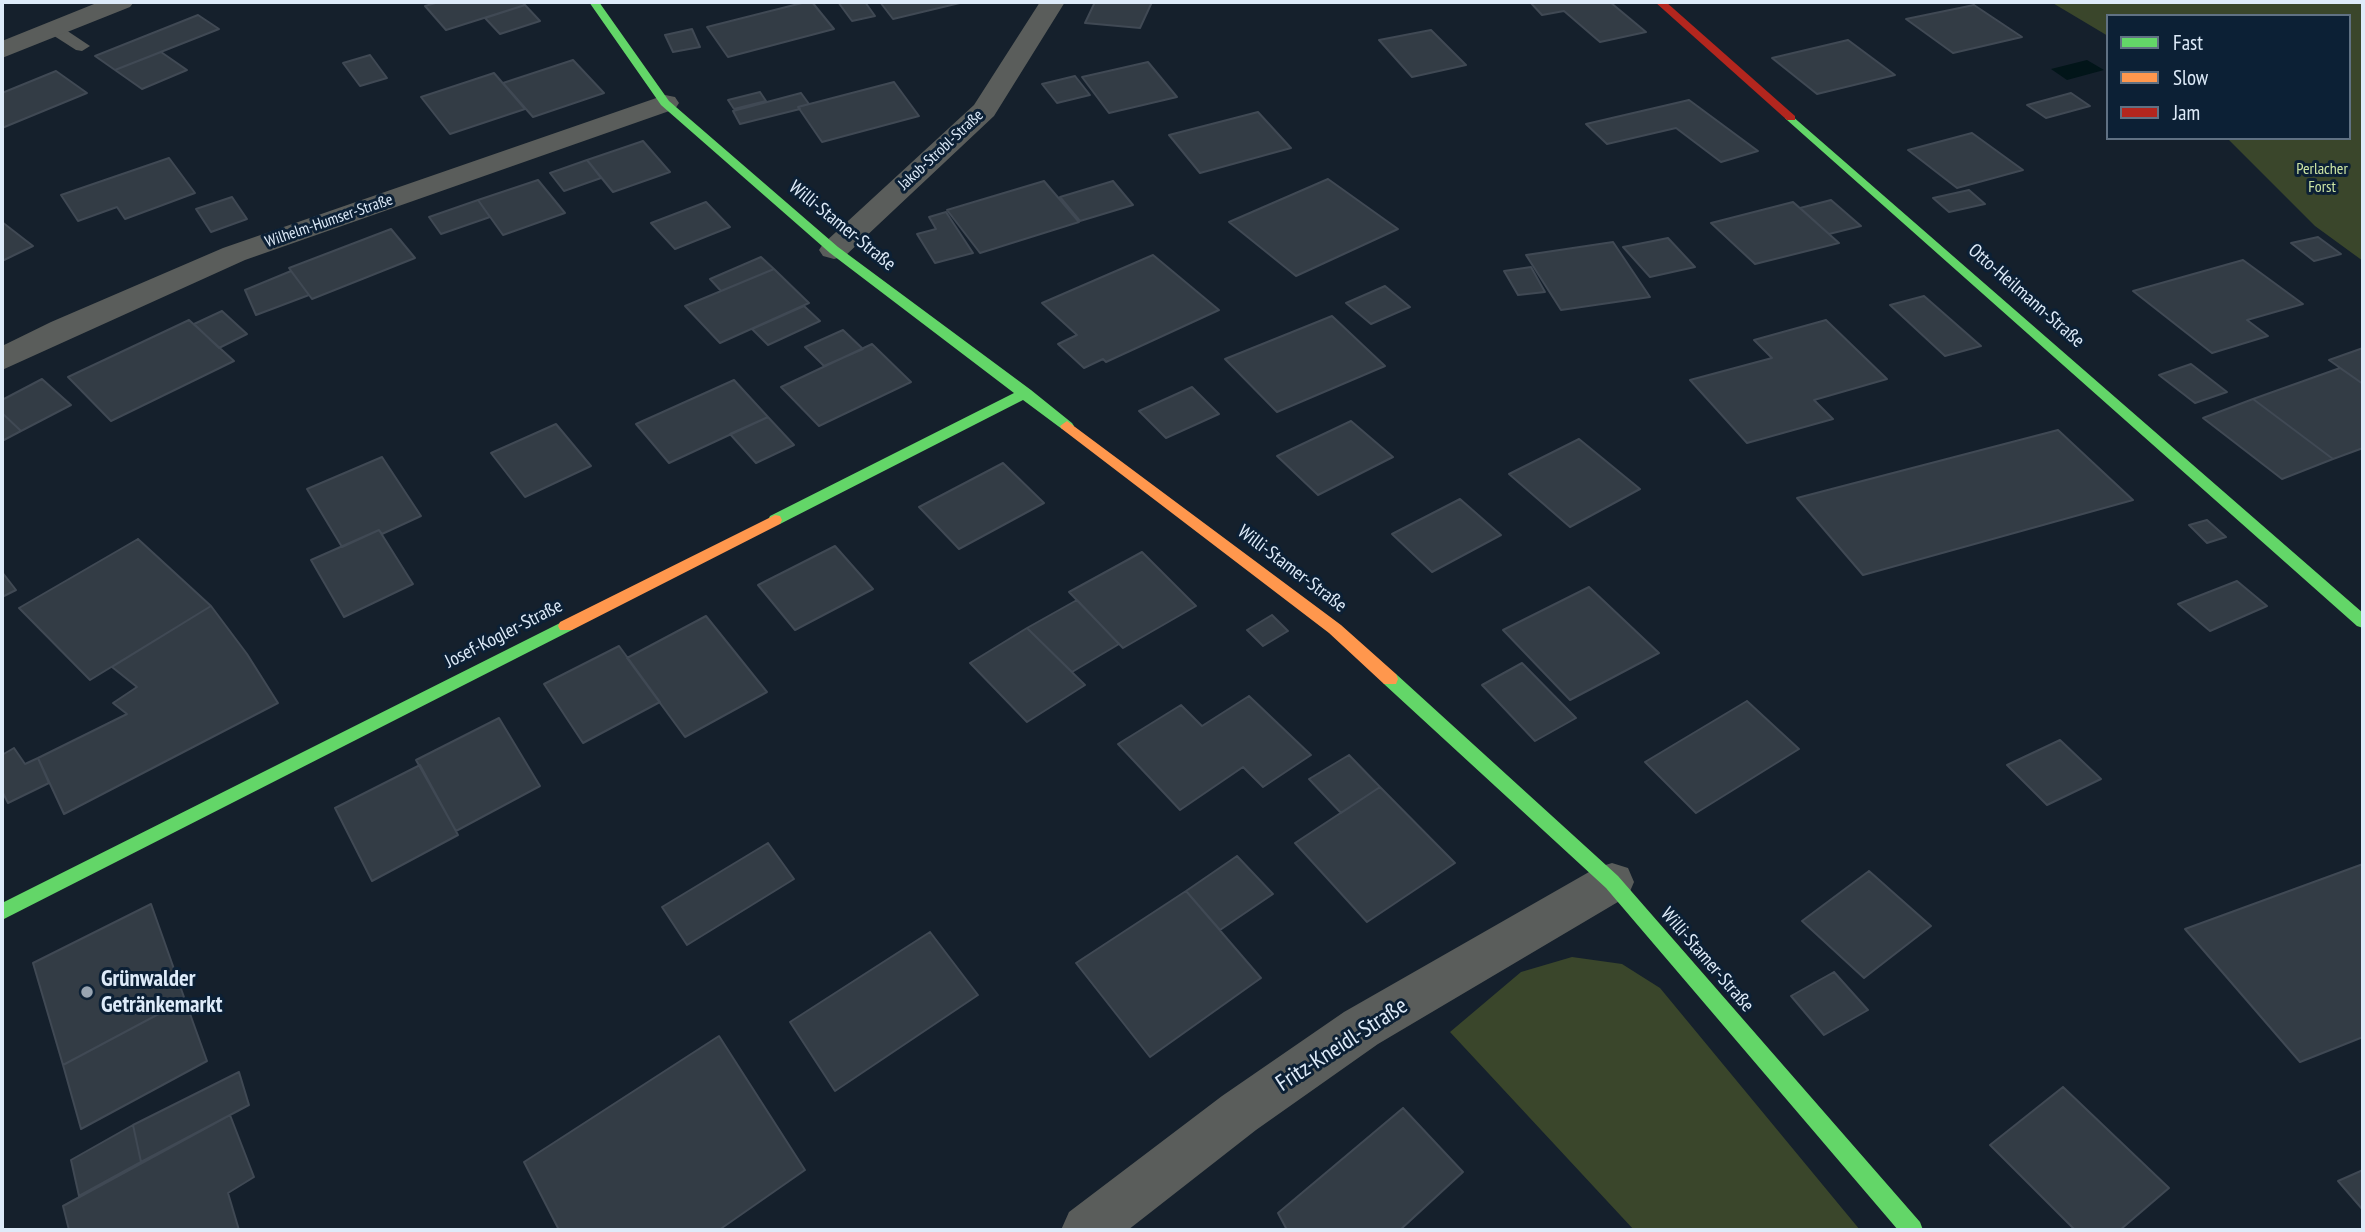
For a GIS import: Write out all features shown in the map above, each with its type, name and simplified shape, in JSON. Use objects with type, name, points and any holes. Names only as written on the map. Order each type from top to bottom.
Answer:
[{"type":"street","points":[[2,50],[121,2]]},
{"type":"street","name":"Willi-Stamer-Straße","points":[[594,2],[665,103],[834,250],[1335,629],[1612,882],[1912,1230]]},
{"type":"street","name":"Jakob-Strobl-Straße","points":[[834,250],[985,110],[1052,2]]},
{"type":"street","name":"Otto-Heilmann-Straße","points":[[1660,2],[2363,622]]},
{"type":"street","name":"Wilhelm-Humser-Straße","points":[[2,359],[62,329],[234,254],[665,103]]},
{"type":"street","name":"Josef-Kogler-Straße","points":[[2,912],[1026,393]]},
{"type":"street","name":"Fritz-Kneidl-Straße","points":[[1087,1230],[1239,1113],[1361,1028],[1612,882]]},
{"type":"lane","points":[[54,29],[82,46]]},
{"type":"green space","name":"Perlacher Forst","points":[[2051,2],[2363,2],[2363,261],[2315,226],[2229,140],[2351,140],[2351,14],[2106,14],[2106,35]]},
{"type":"green space","points":[[1572,957],[1622,964],[1660,988],[1860,1230],[1634,1230],[1450,1032],[1521,972]]},
{"type":"shaded area","points":[[2087,60],[2104,70],[2067,80],[2051,69]]},
{"type":"building","points":[[439,2],[522,2],[525,5],[446,30],[425,6]]},
{"type":"building","points":[[812,2],[834,29],[728,57],[707,27]]},
{"type":"building","points":[[838,2],[865,2],[875,16],[852,21]]},
{"type":"building","points":[[880,2],[964,2],[893,19]]},
{"type":"building","points":[[1095,2],[1152,2],[1140,28],[1085,23]]},
{"type":"building","points":[[1530,2],[1610,2],[1646,32],[1600,42],[1564,11],[1542,15]]},
{"type":"building","points":[[525,5],[540,21],[500,34],[485,18]]},
{"type":"building","points":[[1974,5],[2022,37],[1953,53],[1906,19]]},
{"type":"building","points":[[198,15],[219,29],[115,70],[95,56]]},
{"type":"building","points":[[692,29],[700,47],[673,52],[665,35]]},
{"type":"building","points":[[1431,30],[1466,65],[1412,77],[1379,40]]},
{"type":"building","points":[[1848,40],[1895,75],[1817,94],[1772,58]]},
{"type":"building","points":[[161,52],[187,70],[142,89],[115,70]]},
{"type":"building","points":[[370,55],[387,78],[360,86],[343,63]]},
{"type":"building","points":[[573,60],[604,93],[533,117],[503,83]]},
{"type":"building","points":[[1148,62],[1177,97],[1109,113],[1082,77]]},
{"type":"building","points":[[56,71],[87,93],[2,128],[2,93]]},
{"type":"building","points":[[494,73],[525,109],[450,134],[421,97]]},
{"type":"building","points":[[1075,76],[1090,95],[1057,103],[1042,84]]},
{"type":"building","points":[[894,82],[919,116],[822,142],[798,107]]},
{"type":"building","points":[[760,92],[766,101],[734,109],[728,100]]},
{"type":"building","points":[[801,93],[809,104],[798,107],[800,109],[740,124],[733,111]]},
{"type":"building","points":[[2071,93],[2090,106],[2046,118],[2027,105]]},
{"type":"building","points":[[1689,100],[1758,151],[1721,162],[1676,128],[1607,144],[1586,124]]},
{"type":"building","points":[[1258,112],[1291,148],[1200,173],[1169,135]]},
{"type":"building","points":[[1972,133],[2023,170],[1957,188],[1908,150]]},
{"type":"building","points":[[643,141],[670,172],[613,192],[587,160]]},
{"type":"building","points":[[169,158],[195,193],[125,219],[117,207],[78,221],[61,195]]},
{"type":"building","points":[[587,160],[601,178],[564,191],[550,173]]},
{"type":"building","points":[[1328,179],[1398,229],[1296,276],[1229,222]]},
{"type":"building","points":[[538,180],[565,213],[503,235],[478,200]]},
{"type":"building","points":[[1044,181],[1079,222],[980,253],[947,210]]},
{"type":"building","points":[[1113,181],[1133,205],[1080,221],[1060,197]]},
{"type":"building","points":[[1969,190],[1985,204],[1949,212],[1933,198]]},
{"type":"building","points":[[232,197],[247,219],[211,232],[196,209]]},
{"type":"building","points":[[478,200],[490,217],[441,234],[429,217]]},
{"type":"building","points":[[1831,200],[1861,226],[1829,234],[1800,208]]},
{"type":"building","points":[[706,202],[730,227],[675,249],[651,223]]},
{"type":"building","points":[[1793,202],[1839,243],[1755,264],[1711,223]]},
{"type":"building","points":[[946,212],[973,253],[935,263],[917,234],[936,229],[929,217]]},
{"type":"building","points":[[2,222],[33,246],[2,261]]},
{"type":"building","points":[[391,229],[415,258],[312,299],[289,268]]},
{"type":"building","points":[[2318,237],[2341,254],[2314,261],[2291,243]]},
{"type":"building","points":[[1668,238],[1695,267],[1650,277],[1623,247]]},
{"type":"building","points":[[1613,242],[1650,297],[1561,310],[1526,255]]},
{"type":"building","points":[[1153,255],[1219,310],[1106,362],[1103,359],[1084,368],[1058,344],[1077,335],[1042,303]]},
{"type":"building","points":[[761,257],[774,269],[721,291],[710,279]]},
{"type":"building","points":[[2243,260],[2303,304],[2247,320],[2268,336],[2212,353],[2133,291]]},
{"type":"building","points":[[1531,267],[1545,292],[1518,295],[1504,271]]},
{"type":"building","points":[[774,269],[809,303],[720,343],[685,306]]},
{"type":"building","points":[[291,271],[309,295],[256,315],[245,290]]},
{"type":"building","points":[[1385,286],[1410,307],[1371,324],[1346,303]]},
{"type":"building","points":[[1924,296],[1981,346],[1945,356],[1890,305]]},
{"type":"building","points":[[804,306],[820,321],[768,345],[752,329]]},
{"type":"building","points":[[222,311],[247,334],[219,348],[194,324]]},
{"type":"building","points":[[1332,316],[1385,366],[1277,412],[1225,359]]},
{"type":"building","points":[[189,320],[234,361],[111,421],[68,377]]},
{"type":"building","points":[[1826,320],[1887,379],[1814,400],[1833,419],[1747,443],[1690,380],[1772,358],[1754,340]]},
{"type":"building","points":[[843,330],[863,349],[824,366],[805,347]]},
{"type":"building","points":[[872,344],[911,382],[819,426],[781,387]]},
{"type":"building","points":[[2363,348],[2363,384],[2329,360]]},
{"type":"building","points":[[2191,364],[2227,392],[2195,403],[2159,375]]},
{"type":"building","points":[[2340,368],[2363,384],[2363,448],[2333,459],[2253,399]]},
{"type":"building","points":[[42,379],[71,405],[21,431],[2,413],[2,400]]},
{"type":"building","points":[[734,380],[768,417],[669,463],[636,424]]},
{"type":"building","points":[[1192,387],[1219,414],[1166,438],[1139,411]]},
{"type":"building","points":[[2253,399],[2333,459],[2282,479],[2203,418]]},
{"type":"building","points":[[2,413],[21,431],[2,441]]},
{"type":"building","points":[[768,417],[794,445],[756,463],[730,434]]},
{"type":"building","points":[[1351,421],[1393,457],[1318,495],[1277,456]]},
{"type":"building","points":[[556,424],[591,466],[525,497],[491,453]]},
{"type":"building","points":[[2058,430],[2133,500],[1863,575],[1797,498]]},
{"type":"building","points":[[1579,439],[1640,489],[1570,527],[1509,474]]},
{"type":"building","points":[[382,457],[421,516],[382,534],[379,530],[342,547],[307,489]]},
{"type":"building","points":[[1003,463],[1044,503],[959,549],[919,507]]},
{"type":"building","points":[[1460,499],[1501,535],[1432,572],[1392,534]]},
{"type":"building","points":[[2207,520],[2226,537],[2207,543],[2189,525]]},
{"type":"building","points":[[379,530],[413,584],[344,617],[311,560]]},
{"type":"building","points":[[138,539],[211,606],[90,680],[19,608]]},
{"type":"building","points":[[835,546],[873,589],[795,630],[758,585]]},
{"type":"building","points":[[1142,552],[1196,606],[1123,648],[1069,592]]},
{"type":"building","points":[[2,572],[16,590],[2,597]]},
{"type":"building","points":[[2237,581],[2267,606],[2210,631],[2178,604]]},
{"type":"building","points":[[1589,587],[1659,653],[1570,700],[1503,630]]},
{"type":"building","points":[[1077,600],[1119,644],[1072,672],[1027,628]]},
{"type":"building","points":[[211,606],[247,654],[278,703],[64,814],[38,758],[127,714],[113,703],[137,687],[112,667]]},
{"type":"building","points":[[1272,615],[1288,631],[1263,646],[1247,630]]},
{"type":"building","points":[[706,616],[767,692],[685,737],[627,658]]},
{"type":"building","points":[[1027,628],[1085,685],[1027,722],[970,663]]},
{"type":"building","points":[[619,646],[660,702],[583,743],[544,684]]},
{"type":"building","points":[[1522,663],[1576,718],[1535,741],[1482,685]]},
{"type":"building","points":[[1249,696],[1311,755],[1263,787],[1243,767],[1180,810],[1118,744],[1181,705],[1202,726]]},
{"type":"building","points":[[1747,701],[1799,749],[1696,813],[1645,762]]},
{"type":"building","points":[[499,718],[540,786],[456,831],[416,760]]},
{"type":"building","points":[[2060,740],[2101,779],[2047,805],[2007,765]]},
{"type":"building","points":[[14,748],[25,764],[38,758],[49,783],[8,803],[2,791],[2,755]]},
{"type":"building","points":[[1349,755],[1380,787],[1341,813],[1309,779]]},
{"type":"building","points":[[420,765],[458,835],[372,881],[335,808]]},
{"type":"building","points":[[1380,787],[1455,863],[1367,922],[1295,843]]},
{"type":"building","points":[[768,843],[794,879],[687,945],[662,907]]},
{"type":"building","points":[[1237,856],[1273,894],[1220,930],[1186,891]]},
{"type":"building","points":[[2363,864],[2363,1037],[2300,1062],[2185,929]]},
{"type":"building","points":[[1869,871],[1931,926],[1864,978],[1802,921]]},
{"type":"building","points":[[1186,891],[1261,978],[1150,1057],[1076,963]]},
{"type":"building","points":[[151,904],[185,1000],[63,1065],[33,963]]},
{"type":"building","points":[[930,932],[978,995],[835,1091],[790,1022]]},
{"type":"building","points":[[1834,972],[1868,1010],[1824,1035],[1791,996]]},
{"type":"building","points":[[185,1000],[207,1061],[81,1129],[63,1065]]},
{"type":"building","points":[[719,1036],[805,1170],[719,1230],[559,1230],[524,1162]]},
{"type":"building","points":[[239,1072],[249,1105],[141,1162],[133,1125]]},
{"type":"building","points":[[2063,1087],[2169,1188],[2120,1230],[2075,1230],[1990,1145]]},
{"type":"building","points":[[1403,1108],[1463,1172],[1400,1230],[1287,1230],[1278,1213]]},
{"type":"building","points":[[230,1115],[254,1177],[228,1193],[239,1230],[69,1230],[63,1206]]},
{"type":"building","points":[[133,1125],[141,1162],[79,1196],[71,1160]]},
{"type":"building","points":[[2363,1170],[2363,1210],[2338,1181]]},
{"type":"traffic: fast","points":[[594,2],[665,103],[834,250],[1067,426]]},
{"type":"traffic: fast","points":[[1791,118],[2363,622]]},
{"type":"traffic: fast","points":[[775,520],[1026,393]]},
{"type":"traffic: fast","points":[[2,912],[566,626]]},
{"type":"traffic: fast","points":[[1390,679],[1612,882],[1912,1230]]},
{"type":"traffic: slow","points":[[1067,426],[1335,629],[1390,679]]},
{"type":"traffic: slow","points":[[566,626],[775,520]]},
{"type":"traffic: jam","points":[[1660,2],[1791,118]]},
{"type":"place","name":"Grünwalder Getränkemarkt","points":[[87,992]]}]
